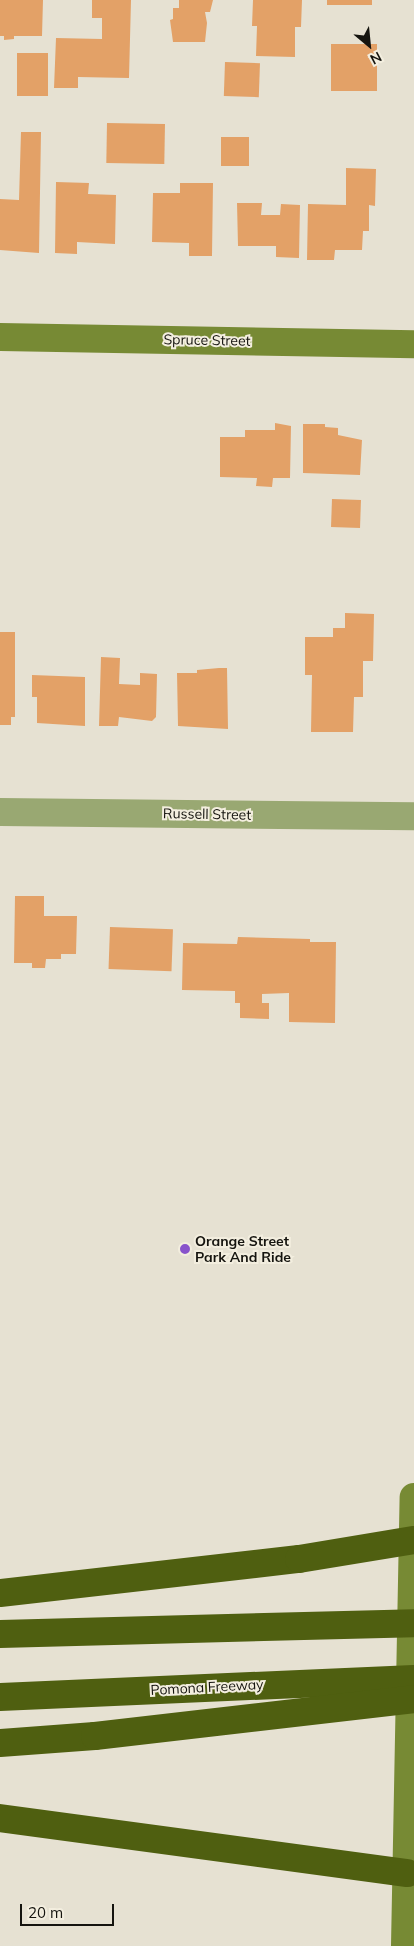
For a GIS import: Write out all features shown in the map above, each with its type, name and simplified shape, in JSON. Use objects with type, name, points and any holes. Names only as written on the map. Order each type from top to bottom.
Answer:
[{"type":"highway","points":[[0,1593],[299,1559],[414,1540]]},
{"type":"highway","points":[[0,1634],[414,1623]]},
{"type":"highway","name":"Pomona Freeway","points":[[0,1697],[414,1679]]},
{"type":"highway","points":[[0,1743],[95,1736],[414,1699]]},
{"type":"highway","points":[[0,1818],[407,1873]]},
{"type":"street","name":"Spruce Street","points":[[0,336],[414,344]]},
{"type":"street","name":"Russell Street","points":[[0,812],[414,816]]},
{"type":"street","points":[[404,1946],[414,1497]]},
{"type":"building","points":[[0,0],[43,0],[42,36],[14,36],[14,39],[4,40],[4,36],[0,36]]},
{"type":"building","points":[[92,0],[131,0],[129,78],[78,77],[78,88],[54,88],[56,38],[102,39],[102,18],[92,18]]},
{"type":"building","points":[[179,0],[213,0],[210,12],[205,12],[207,23],[205,42],[173,42],[170,20],[173,19],[173,8],[179,8]]},
{"type":"building","points":[[253,0],[302,0],[301,27],[295,27],[295,57],[256,56],[257,26],[252,26]]},
{"type":"building","points":[[327,0],[372,0],[372,5],[327,5]]},
{"type":"building","points":[[331,44],[377,44],[377,91],[331,91]]},
{"type":"building","points":[[17,53],[48,53],[48,96],[17,96]]},
{"type":"building","points":[[225,62],[260,63],[259,97],[224,96]]},
{"type":"building","points":[[107,123],[165,124],[164,164],[106,163]]},
{"type":"building","points":[[21,132],[41,132],[39,253],[0,250],[0,199],[19,200]]},
{"type":"building","points":[[221,137],[249,137],[249,166],[221,166]]},
{"type":"building","points":[[346,168],[376,169],[375,206],[369,205],[369,231],[363,231],[362,250],[335,250],[334,260],[307,260],[308,204],[346,205]]},
{"type":"building","points":[[56,182],[89,183],[88,194],[116,195],[115,244],[77,242],[77,254],[55,253]]},
{"type":"building","points":[[180,183],[213,183],[212,256],[189,256],[189,243],[152,242],[153,193],[180,193]]},
{"type":"building","points":[[237,203],[262,203],[261,215],[280,215],[281,204],[300,205],[299,258],[276,257],[276,246],[238,246]]},
{"type":"building","points":[[275,423],[291,426],[290,478],[273,478],[272,487],[256,486],[257,478],[220,477],[220,437],[245,437],[245,430],[275,430]]},
{"type":"building","points":[[303,424],[325,424],[325,427],[338,428],[338,435],[362,440],[360,475],[303,473]]},
{"type":"building","points":[[332,499],[361,500],[360,528],[331,527]]},
{"type":"building","points":[[345,613],[374,614],[373,661],[363,661],[363,697],[354,697],[353,732],[311,732],[312,675],[305,675],[305,637],[333,637],[333,628],[345,628]]},
{"type":"building","points":[[0,632],[15,632],[15,717],[11,717],[11,725],[0,725]]},
{"type":"building","points":[[101,657],[120,658],[119,684],[140,685],[140,673],[157,674],[156,717],[152,721],[119,717],[118,726],[99,726]]},
{"type":"building","points":[[227,668],[228,729],[178,726],[177,673],[197,673],[197,670]]},
{"type":"building","points":[[32,675],[85,677],[85,726],[37,723],[37,697],[32,697]]},
{"type":"building","points":[[15,896],[44,896],[44,916],[77,916],[76,954],[61,954],[61,959],[46,959],[45,968],[32,968],[32,963],[14,963]]},
{"type":"building","points":[[110,927],[173,929],[171,971],[109,969]]},
{"type":"building","points":[[238,937],[310,939],[310,942],[336,942],[335,1023],[289,1022],[289,993],[262,994],[262,1003],[269,1003],[269,1019],[240,1018],[240,1003],[235,1003],[235,991],[182,990],[183,943],[237,944]]},
{"type":"place","name":"Orange Street Park And Ride","points":[[185,1249]]}]
